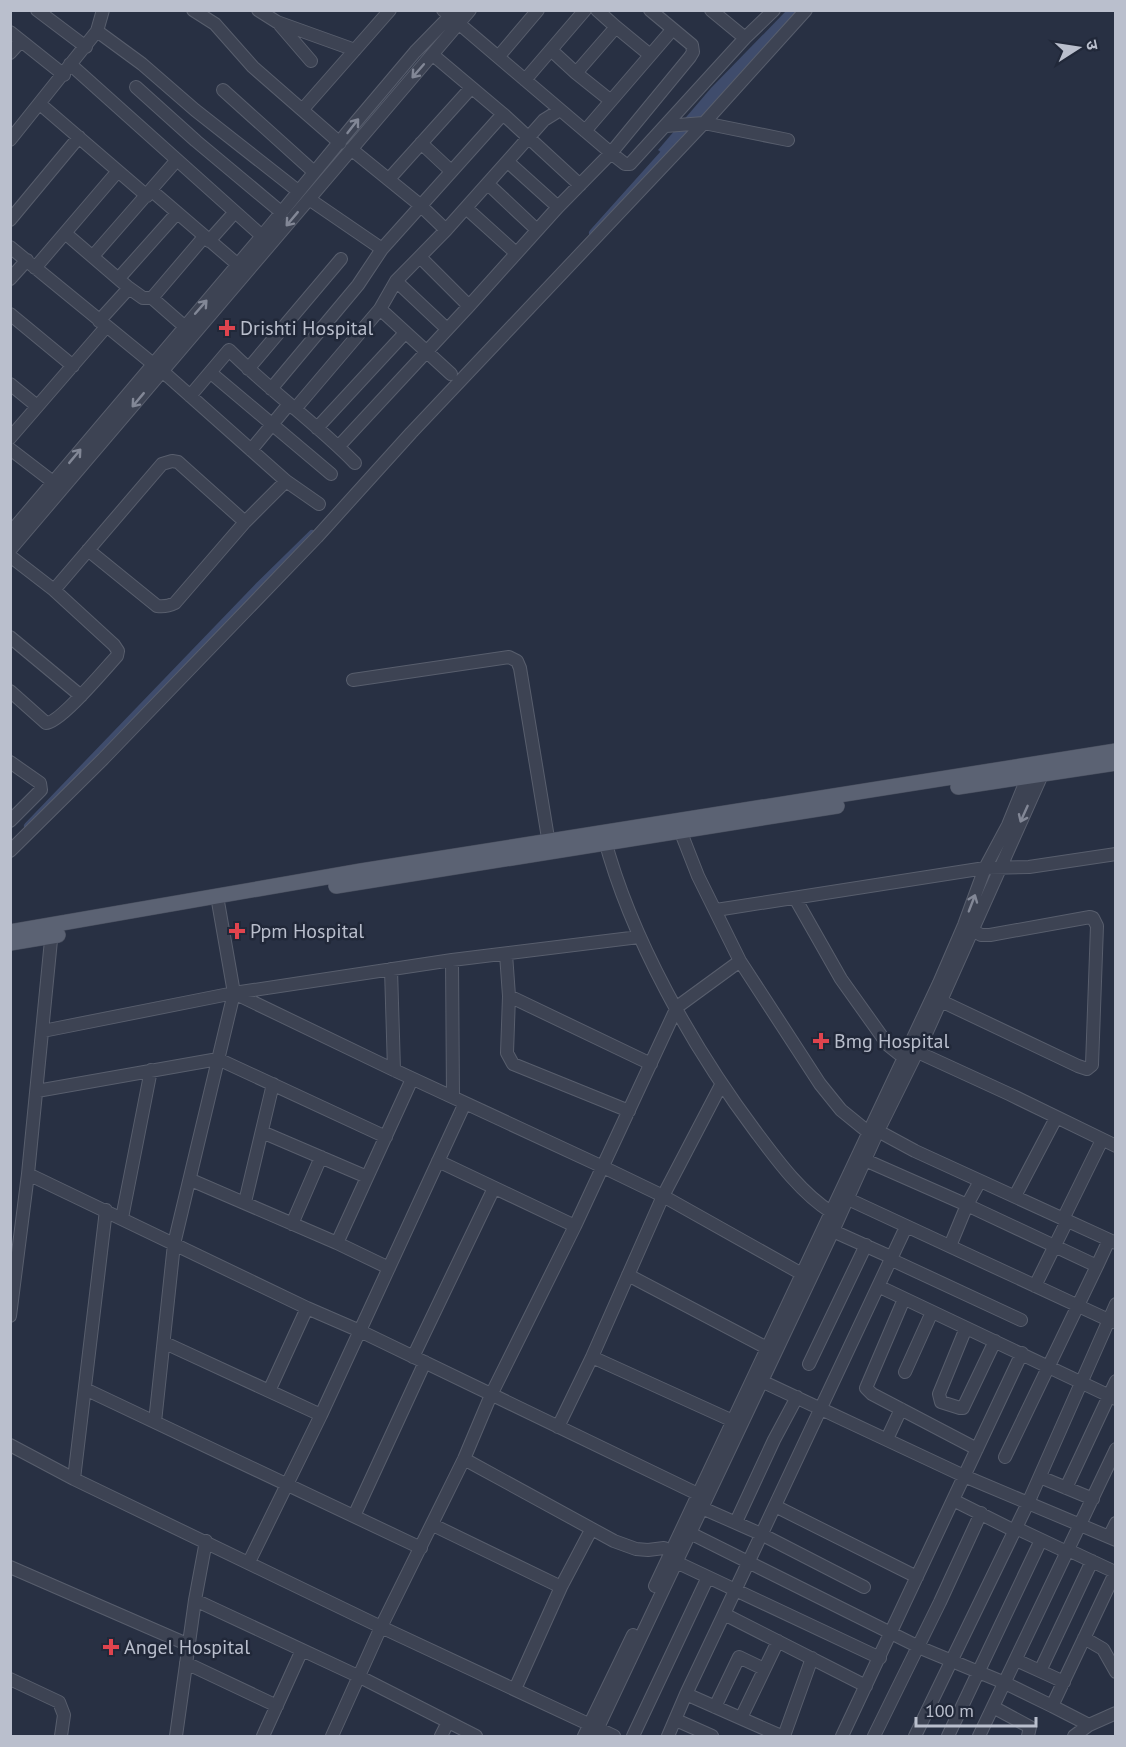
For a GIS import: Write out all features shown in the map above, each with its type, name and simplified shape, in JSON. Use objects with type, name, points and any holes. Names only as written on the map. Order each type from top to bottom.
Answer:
[{"type":"main road","points":[[10,944],[52,931],[218,901],[1038,769],[1116,751]]},
{"type":"main road","points":[[1038,769],[1116,763]]},
{"type":"main road","points":[[10,932],[52,931]]},
{"type":"street","points":[[37,10],[86,46]]},
{"type":"street","points":[[10,140],[97,32],[103,10]]},
{"type":"street","points":[[193,10],[215,24],[254,67],[340,143]]},
{"type":"street","points":[[258,10],[277,22],[355,50]]},
{"type":"street","points":[[303,109],[390,10]]},
{"type":"street","points":[[10,550],[157,368],[184,326],[262,237],[297,191],[415,52],[452,15],[470,10]]},
{"type":"street","points":[[499,56],[538,10]]},
{"type":"street","points":[[525,80],[585,10]]},
{"type":"street","points":[[597,10],[650,55]]},
{"type":"street","points":[[339,446],[558,207],[611,153],[693,52],[692,45],[650,10]]},
{"type":"street","points":[[711,10],[745,38]]},
{"type":"street","points":[[452,15],[625,164],[633,163],[745,38],[774,10]]},
{"type":"street","points":[[10,851],[103,759],[302,553],[806,10]]},
{"type":"street","points":[[10,533],[53,482],[309,199],[433,55],[452,15]]},
{"type":"street","points":[[277,22],[311,61]]},
{"type":"street","points":[[576,74],[616,27]]},
{"type":"street","points":[[585,131],[672,30]]},
{"type":"street","points":[[10,32],[67,69],[262,237]]},
{"type":"street","points":[[97,32],[142,63],[195,110],[297,191]]},
{"type":"street","points":[[10,53],[21,40]]},
{"type":"street","points":[[551,50],[576,74],[611,101]]},
{"type":"street","points":[[433,55],[503,114],[580,185]]},
{"type":"street","points":[[136,87],[281,212]]},
{"type":"street","points":[[388,179],[471,88]]},
{"type":"street","points":[[223,90],[314,172]]},
{"type":"street","points":[[40,104],[118,171],[177,213],[237,264]]},
{"type":"street","points":[[251,450],[272,424],[292,407],[380,309],[396,281],[446,230],[544,120],[560,110]]},
{"type":"street","points":[[271,389],[358,285],[382,249],[503,114]]},
{"type":"street","points":[[666,126],[700,124],[788,140]]},
{"type":"street","points":[[10,220],[79,137]]},
{"type":"street","points":[[421,143],[451,171]]},
{"type":"street","points":[[351,149],[420,205],[446,230]]},
{"type":"street","points":[[93,256],[176,161]]},
{"type":"street","points":[[508,162],[558,207]]},
{"type":"street","points":[[10,279],[31,264],[65,233],[118,171]]},
{"type":"street","points":[[488,184],[537,230]]},
{"type":"street","points":[[309,199],[382,249]]},
{"type":"street","points":[[466,208],[516,254]]},
{"type":"street","points":[[119,278],[177,213]]},
{"type":"street","points":[[152,298],[234,213]]},
{"type":"street","points":[[65,233],[129,288],[143,298],[152,298],[184,326]]},
{"type":"street","points":[[10,247],[157,368],[286,481],[319,504]]},
{"type":"street","points":[[420,257],[469,306]]},
{"type":"street","points":[[248,369],[341,259]]},
{"type":"street","points":[[396,281],[447,329]]},
{"type":"street","points":[[10,438],[73,366],[129,288]]},
{"type":"street","points":[[380,309],[451,374]]},
{"type":"street","points":[[10,314],[73,366]]},
{"type":"street","points":[[317,428],[405,333]]},
{"type":"street","points":[[190,396],[229,350],[356,463]]},
{"type":"street","points":[[211,373],[331,474]]},
{"type":"street","points":[[10,384],[37,406]]},
{"type":"street","points":[[10,449],[53,482]]},
{"type":"street","points":[[54,590],[162,464],[168,461],[178,462],[245,522]]},
{"type":"street","points":[[88,550],[157,606],[163,607],[175,603],[245,522],[286,481]]},
{"type":"street","points":[[10,556],[54,590],[118,651],[117,656],[81,696],[50,723],[46,723],[10,691]]},
{"type":"street","points":[[12,642],[81,696]]},
{"type":"street","points":[[353,680],[509,657],[517,661],[550,846]]},
{"type":"street","points":[[10,822],[41,790],[39,783],[11,764]]},
{"type":"street","points":[[591,1732],[758,1379],[833,1231],[840,1205],[909,1052],[968,928],[1001,868],[1038,769]]},
{"type":"street","points":[[909,1052],[941,1001],[968,928],[985,868],[1038,769]]},
{"type":"street","points":[[678,826],[698,876],[740,961],[820,1084],[841,1110],[873,1131],[1112,1242],[1097,1266],[1050,1368],[1029,1404],[1005,1457]]},
{"type":"street","points":[[604,838],[639,938],[677,1007],[721,1085],[798,1183],[840,1205],[906,1227],[950,1246],[1112,1321]]},
{"type":"street","points":[[716,910],[985,868],[1029,867],[1116,854]]},
{"type":"street","points":[[795,898],[841,979],[888,1045],[909,1052],[1116,1146]]},
{"type":"street","points":[[155,1422],[174,1244],[234,993],[218,901]]},
{"type":"street","points":[[941,1001],[1078,1066],[1090,1069],[1095,1025],[1096,922],[1089,917],[990,934],[981,934],[968,928]]},
{"type":"street","points":[[11,1310],[37,1091],[52,931]]},
{"type":"street","points":[[43,1031],[234,993],[452,960],[639,938]]},
{"type":"street","points":[[506,954],[507,1053],[513,1064],[629,1111]]},
{"type":"street","points":[[452,960],[453,1097]]},
{"type":"street","points":[[337,1735],[381,1627],[433,1525],[464,1459],[490,1395],[575,1226],[677,1007],[740,961]]},
{"type":"street","points":[[391,969],[394,1070]]},
{"type":"street","points":[[234,993],[663,1196],[802,1274]]},
{"type":"street","points":[[508,996],[651,1065]]},
{"type":"street","points":[[37,1091],[218,1059],[386,1137]]},
{"type":"street","points":[[122,1218],[151,1071]]},
{"type":"street","points":[[337,1243],[412,1078]]},
{"type":"street","points":[[245,1202],[273,1084]]},
{"type":"street","points":[[558,1427],[663,1196],[721,1085]]},
{"type":"street","points":[[249,1562],[321,1415],[465,1103]]},
{"type":"street","points":[[1015,1196],[1056,1118]]},
{"type":"street","points":[[676,1556],[690,1533],[733,1421],[758,1379],[768,1348],[802,1274],[865,1160],[873,1131]]},
{"type":"street","points":[[262,1132],[367,1177]]},
{"type":"street","points":[[1035,1286],[1102,1140]]},
{"type":"street","points":[[292,1224],[321,1157]]},
{"type":"street","points":[[865,1160],[1097,1266]]},
{"type":"street","points":[[438,1161],[575,1226]]},
{"type":"street","points":[[28,1174],[558,1427],[864,1587]]},
{"type":"street","points":[[191,1180],[245,1202],[389,1268]]},
{"type":"street","points":[[950,1246],[980,1181]]},
{"type":"street","points":[[354,1516],[494,1188]]},
{"type":"street","points":[[74,1479],[106,1210]]},
{"type":"street","points":[[668,1737],[748,1561],[880,1287],[906,1227]]},
{"type":"street","points":[[833,1231],[1021,1320]]},
{"type":"street","points":[[809,1364],[866,1245]]},
{"type":"street","points":[[628,1275],[768,1348]]},
{"type":"street","points":[[880,1287],[1112,1397]]},
{"type":"street","points":[[904,1299],[866,1385],[872,1394],[977,1449]]},
{"type":"street","points":[[915,1737],[1028,1503],[1112,1321],[1116,1304]]},
{"type":"street","points":[[268,1391],[307,1308]]},
{"type":"street","points":[[905,1372],[932,1312]]},
{"type":"street","points":[[966,1328],[939,1394],[941,1402],[963,1408],[995,1341]]},
{"type":"street","points":[[165,1343],[321,1415]]},
{"type":"street","points":[[842,1737],[1023,1353]]},
{"type":"street","points":[[592,1356],[733,1421]]},
{"type":"street","points":[[758,1379],[964,1476],[1112,1539],[1116,1523]]},
{"type":"street","points":[[1066,1488],[1087,1439],[1112,1397],[1116,1381]]},
{"type":"street","points":[[85,1389],[422,1548]]},
{"type":"street","points":[[736,1522],[774,1440],[797,1397]]},
{"type":"street","points":[[887,1439],[901,1409]]},
{"type":"street","points":[[10,1444],[74,1479],[515,1689],[591,1732],[614,1737]]},
{"type":"street","points":[[979,1737],[1116,1449]]},
{"type":"street","points":[[464,1459],[591,1530],[636,1549],[664,1548],[708,1577],[880,1658]]},
{"type":"street","points":[[1040,1477],[1093,1499]]},
{"type":"street","points":[[953,1500],[1115,1572],[1052,1706]]},
{"type":"street","points":[[775,1506],[916,1576]]},
{"type":"street","points":[[874,1737],[981,1513]]},
{"type":"street","points":[[433,1525],[561,1587]]},
{"type":"street","points":[[515,1689],[561,1587],[591,1530]]},
{"type":"street","points":[[690,1533],[917,1646],[1005,1683],[1089,1725]]},
{"type":"street","points":[[948,1737],[1041,1540]]},
{"type":"street","points":[[176,1737],[195,1600],[206,1541]]},
{"type":"street","points":[[1040,1671],[1092,1561]]},
{"type":"street","points":[[10,1567],[189,1645]]},
{"type":"street","points":[[633,1737],[708,1577]]},
{"type":"street","points":[[195,1600],[360,1677],[476,1737]]},
{"type":"street","points":[[724,1614],[866,1686]]},
{"type":"street","points":[[1084,1638],[1103,1649],[1116,1672]]},
{"type":"street","points":[[741,1718],[778,1641]]},
{"type":"street","points":[[263,1737],[302,1650]]},
{"type":"street","points":[[715,1707],[737,1658],[742,1657],[764,1670]]},
{"type":"street","points":[[686,1694],[783,1737],[812,1658]]},
{"type":"street","points":[[1016,1660],[1064,1682]]},
{"type":"street","points":[[186,1663],[277,1706]]},
{"type":"street","points":[[10,1679],[59,1702],[64,1715],[61,1737]]},
{"type":"street","points":[[993,1707],[1030,1727],[1028,1737]]},
{"type":"street","points":[[1074,1737],[1089,1725],[1116,1713]]},
{"type":"street","points":[[676,1720],[712,1737]]},
{"type":"street","points":[[441,1737],[448,1722]]},
{"type":"water","points":[[786,11],[801,11],[667,157],[658,150],[711,88]]},
{"type":"waterway","points":[[593,233],[670,147]]},
{"type":"waterway","points":[[28,826],[312,534]]},
{"type":"place","name":"Drishti Hospital","points":[[227,328]]},
{"type":"place","name":"Ppm Hospital","points":[[237,931]]},
{"type":"place","name":"Bmg Hospital","points":[[821,1041]]},
{"type":"place","name":"Angel Hospital","points":[[111,1647]]}]
